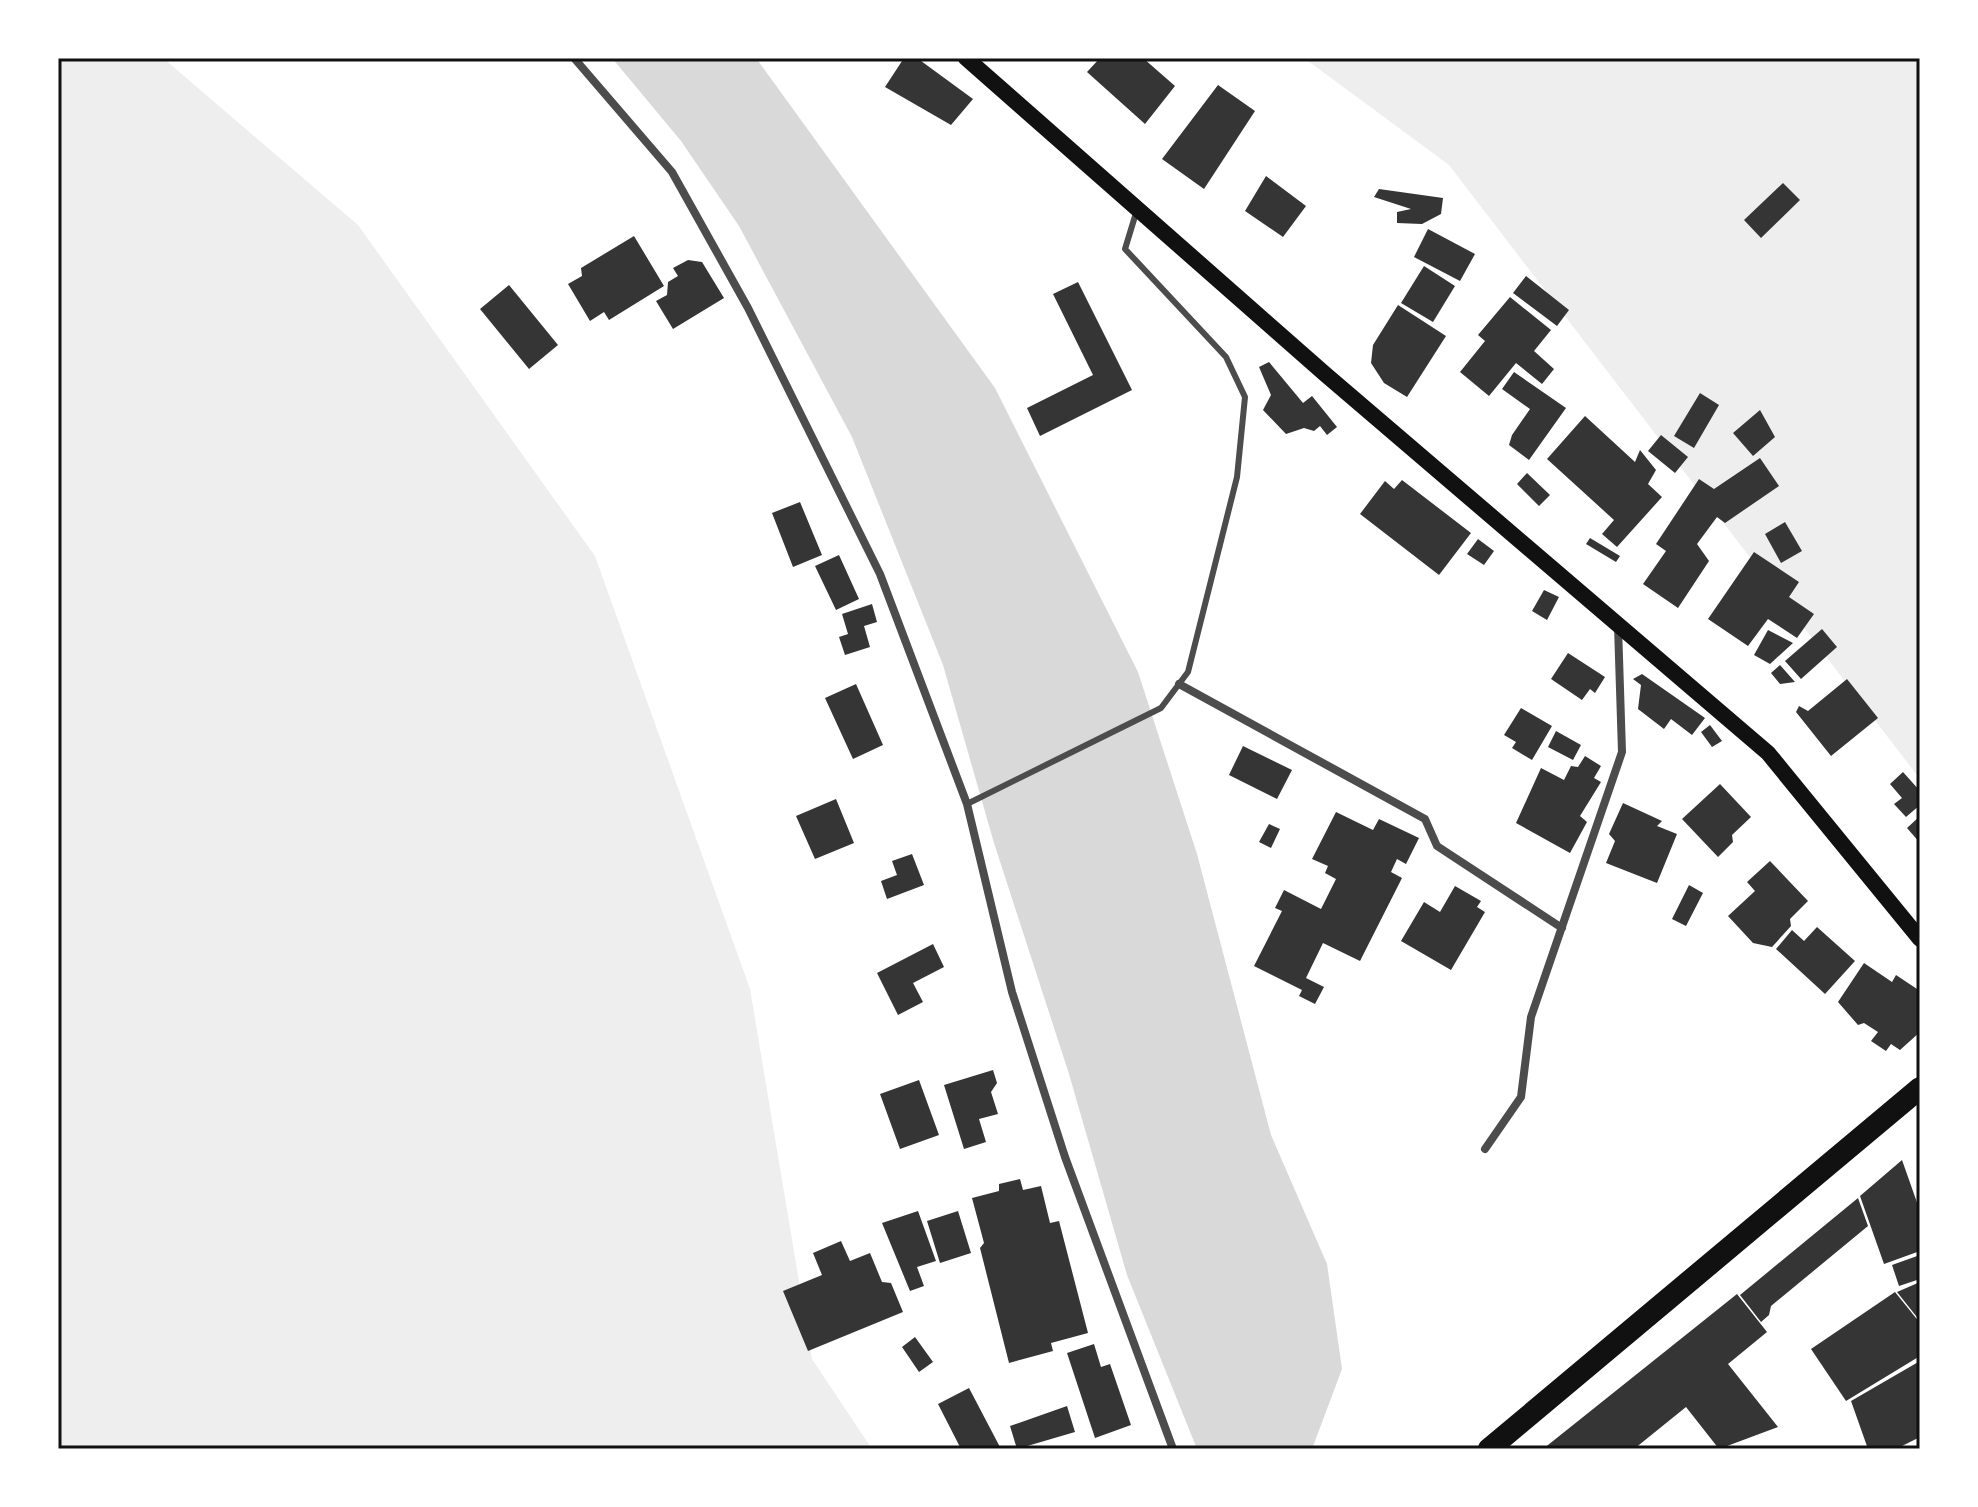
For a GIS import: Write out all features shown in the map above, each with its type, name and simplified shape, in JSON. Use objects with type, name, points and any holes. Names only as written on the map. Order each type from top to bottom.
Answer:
[{"type":"highway","points":[[1489,1449],[1920,1088]]},
{"type":"main road","points":[[966,58],[1325,374],[1768,753],[1920,939]]},
{"type":"street","points":[[574,58],[672,172],[748,308],[880,574],[967,804],[1012,992],[1065,1157],[1173,1449]]},
{"type":"street","points":[[1485,1149],[1521,1097],[1531,1017],[1622,752],[1618,625]]},
{"type":"street","points":[[1179,684],[1425,819],[1437,846],[1562,928]]},
{"type":"lane","points":[[967,804],[1161,708],[1188,672],[1237,477],[1245,397],[1226,357],[1125,249],[1138,207]]},
{"type":"shaded area","points":[[58,58],[163,58],[358,225],[595,556],[750,989],[812,1359],[872,1449],[58,1449]]},
{"type":"shaded area","points":[[612,58],[756,58],[995,388],[1138,672],[1197,854],[1271,1135],[1327,1264],[1342,1369],[1312,1449],[1197,1449],[1127,1275],[1069,1074],[994,843],[943,665],[852,437],[739,226],[681,141]]},
{"type":"shaded area","points":[[1304,58],[1920,58],[1920,779],[1449,165]]},
{"type":"building","points":[[904,58],[917,58],[973,99],[951,125],[885,87]]},
{"type":"building","points":[[1100,58],[1143,58],[1175,86],[1145,124],[1087,72]]},
{"type":"building","points":[[1218,85],[1255,111],[1204,189],[1162,159]]},
{"type":"building","points":[[1266,176],[1306,206],[1283,237],[1245,211]]},
{"type":"building","points":[[1783,183],[1800,200],[1761,238],[1744,220]]},
{"type":"building","points":[[1379,189],[1443,198],[1441,214],[1422,224],[1397,223],[1397,212],[1411,209],[1374,197]]},
{"type":"building","points":[[1428,229],[1475,254],[1460,281],[1414,257]]},
{"type":"building","points":[[634,236],[664,286],[609,320],[604,312],[590,321],[568,284],[582,276],[581,268]]},
{"type":"building","points":[[688,260],[702,262],[724,298],[673,329],[656,301],[667,295],[668,282],[678,276],[673,268]]},
{"type":"building","points":[[1424,266],[1455,286],[1433,322],[1401,303]]},
{"type":"building","points":[[1526,276],[1569,310],[1557,326],[1513,293]]},
{"type":"building","points":[[1078,282],[1132,390],[1040,436],[1027,408],[1093,375],[1053,294]]},
{"type":"building","points":[[509,285],[558,345],[529,369],[480,309]]},
{"type":"building","points":[[1510,297],[1551,330],[1534,351],[1554,369],[1542,384],[1516,363],[1489,396],[1460,372],[1485,341],[1478,335]]},
{"type":"building","points":[[1398,305],[1446,336],[1407,397],[1384,383],[1371,363],[1373,345]]},
{"type":"building","points":[[1269,362],[1303,403],[1312,396],[1337,427],[1327,435],[1320,426],[1314,431],[1304,428],[1286,434],[1263,410],[1271,395],[1259,367]]},
{"type":"building","points":[[1514,372],[1566,408],[1529,460],[1509,445],[1512,435],[1530,409],[1502,389]]},
{"type":"building","points":[[1700,393],[1719,405],[1694,448],[1674,436]]},
{"type":"building","points":[[1760,410],[1775,437],[1753,456],[1733,433]]},
{"type":"building","points":[[1585,416],[1635,462],[1640,450],[1656,470],[1648,484],[1662,497],[1617,547],[1602,534],[1614,520],[1547,459]]},
{"type":"building","points":[[1661,435],[1688,457],[1675,473],[1648,451]]},
{"type":"building","points":[[1760,458],[1779,486],[1725,523],[1717,517],[1697,544],[1709,561],[1678,608],[1643,584],[1666,551],[1656,544],[1699,479],[1714,489]]},
{"type":"building","points":[[1527,473],[1550,495],[1539,506],[1517,484]]},
{"type":"building","points":[[1402,480],[1471,533],[1439,575],[1360,514],[1385,481],[1394,489]]},
{"type":"building","points":[[800,502],[822,555],[793,567],[772,513]]},
{"type":"building","points":[[1785,522],[1802,551],[1781,563],[1765,534]]},
{"type":"building","points":[[1590,538],[1620,556],[1616,562],[1586,544]]},
{"type":"building","points":[[1478,539],[1494,551],[1484,565],[1467,554]]},
{"type":"building","points":[[1754,552],[1799,582],[1789,597],[1814,614],[1797,638],[1768,619],[1748,646],[1708,619]]},
{"type":"building","points":[[839,555],[859,599],[836,610],[815,566]]},
{"type":"building","points":[[1544,590],[1559,597],[1547,620],[1532,611]]},
{"type":"building","points":[[872,604],[877,622],[864,626],[870,647],[845,655],[839,637],[848,634],[842,614]]},
{"type":"building","points":[[1822,629],[1837,647],[1801,679],[1785,661]]},
{"type":"building","points":[[1768,630],[1793,643],[1770,664],[1754,655]]},
{"type":"building","points":[[1568,653],[1605,677],[1595,693],[1590,689],[1582,700],[1551,679]]},
{"type":"building","points":[[1780,665],[1795,682],[1780,684],[1771,673]]},
{"type":"building","points":[[1642,674],[1705,718],[1692,735],[1671,719],[1664,729],[1638,709],[1641,685],[1633,679]]},
{"type":"building","points":[[1847,679],[1878,718],[1831,756],[1796,712],[1799,706],[1808,711]]},
{"type":"building","points":[[856,684],[883,745],[853,759],[825,698]]},
{"type":"building","points":[[1521,708],[1552,726],[1532,760],[1512,748],[1516,742],[1504,735]]},
{"type":"building","points":[[1710,725],[1722,741],[1712,747],[1701,732]]},
{"type":"building","points":[[1556,731],[1581,745],[1573,760],[1548,747]]},
{"type":"building","points":[[1243,746],[1292,770],[1277,799],[1229,775]]},
{"type":"building","points":[[1585,756],[1601,766],[1594,778],[1601,782],[1580,816],[1587,822],[1570,853],[1516,823],[1541,768],[1564,780],[1571,766],[1578,767]]},
{"type":"building","points":[[1903,772],[1920,791],[1920,805],[1906,817],[1894,804],[1902,798],[1890,784]]},
{"type":"building","points":[[1720,784],[1751,817],[1732,835],[1733,842],[1718,857],[1682,819]]},
{"type":"building","points":[[836,799],[854,843],[815,859],[796,816]]},
{"type":"building","points":[[1623,803],[1662,821],[1657,826],[1677,834],[1657,883],[1606,863],[1615,841],[1609,834]]},
{"type":"building","points":[[1336,812],[1373,830],[1379,819],[1419,838],[1406,864],[1397,859],[1391,872],[1402,878],[1360,961],[1323,943],[1306,978],[1324,987],[1315,1004],[1299,996],[1302,990],[1254,966],[1282,911],[1275,908],[1284,890],[1321,909],[1336,879],[1325,873],[1328,866],[1312,859]]},
{"type":"building","points":[[1920,816],[1920,843],[1907,828]]},
{"type":"building","points":[[1269,824],[1280,829],[1271,848],[1259,842]]},
{"type":"building","points":[[912,854],[924,885],[887,899],[881,881],[897,875],[892,861]]},
{"type":"building","points":[[1770,861],[1808,901],[1790,919],[1791,926],[1772,947],[1753,943],[1728,916],[1755,891],[1747,882]]},
{"type":"building","points":[[1689,885],[1703,893],[1686,926],[1672,919]]},
{"type":"building","points":[[1455,886],[1481,901],[1477,907],[1485,912],[1451,970],[1401,941],[1424,902],[1440,912]]},
{"type":"building","points":[[1817,927],[1855,961],[1825,994],[1776,949],[1792,930],[1804,941]]},
{"type":"building","points":[[933,944],[944,967],[913,983],[923,1002],[898,1015],[877,973]]},
{"type":"building","points":[[1864,963],[1892,982],[1896,975],[1920,991],[1920,1032],[1900,1050],[1891,1044],[1886,1051],[1871,1041],[1878,1032],[1864,1023],[1858,1025],[1838,1002]]},
{"type":"building","points":[[993,1070],[997,1083],[991,1092],[998,1114],[979,1119],[986,1142],[964,1149],[944,1085]]},
{"type":"building","points":[[919,1080],[939,1135],[900,1149],[880,1094]]},
{"type":"building","points":[[1902,1160],[1920,1211],[1920,1251],[1884,1264],[1860,1196]]},
{"type":"building","points":[[1020,1179],[1023,1190],[1041,1186],[1050,1223],[1059,1221],[1088,1333],[1051,1343],[1053,1351],[1009,1363],[980,1248],[984,1243],[972,1198],[999,1191],[999,1184]]},
{"type":"building","points":[[1858,1198],[1868,1226],[1771,1306],[1769,1315],[1761,1322],[1740,1295]]},
{"type":"building","points":[[918,1211],[936,1261],[917,1267],[924,1286],[910,1291],[882,1223]]},
{"type":"building","points":[[958,1211],[971,1253],[940,1263],[927,1221]]},
{"type":"building","points":[[841,1241],[850,1261],[870,1253],[882,1282],[891,1283],[903,1312],[808,1351],[783,1291],[822,1275],[813,1253]]},
{"type":"building","points":[[1920,1255],[1920,1279],[1899,1286],[1892,1265]]},
{"type":"building","points":[[1920,1282],[1920,1321],[1897,1292]]},
{"type":"building","points":[[1895,1292],[1920,1323],[1920,1356],[1846,1401],[1811,1349]]},
{"type":"building","points":[[1737,1294],[1767,1332],[1728,1364],[1778,1427],[1719,1449],[1686,1407],[1634,1449],[1543,1449]]},
{"type":"building","points":[[915,1337],[933,1362],[919,1372],[902,1347]]},
{"type":"building","points":[[1094,1344],[1101,1367],[1110,1364],[1131,1425],[1095,1438],[1067,1353]]},
{"type":"building","points":[[1920,1361],[1920,1437],[1896,1449],[1868,1449],[1851,1401]]},
{"type":"building","points":[[969,1388],[1001,1449],[961,1449],[938,1404]]},
{"type":"building","points":[[1067,1406],[1075,1432],[1017,1449],[1010,1426]]}]
